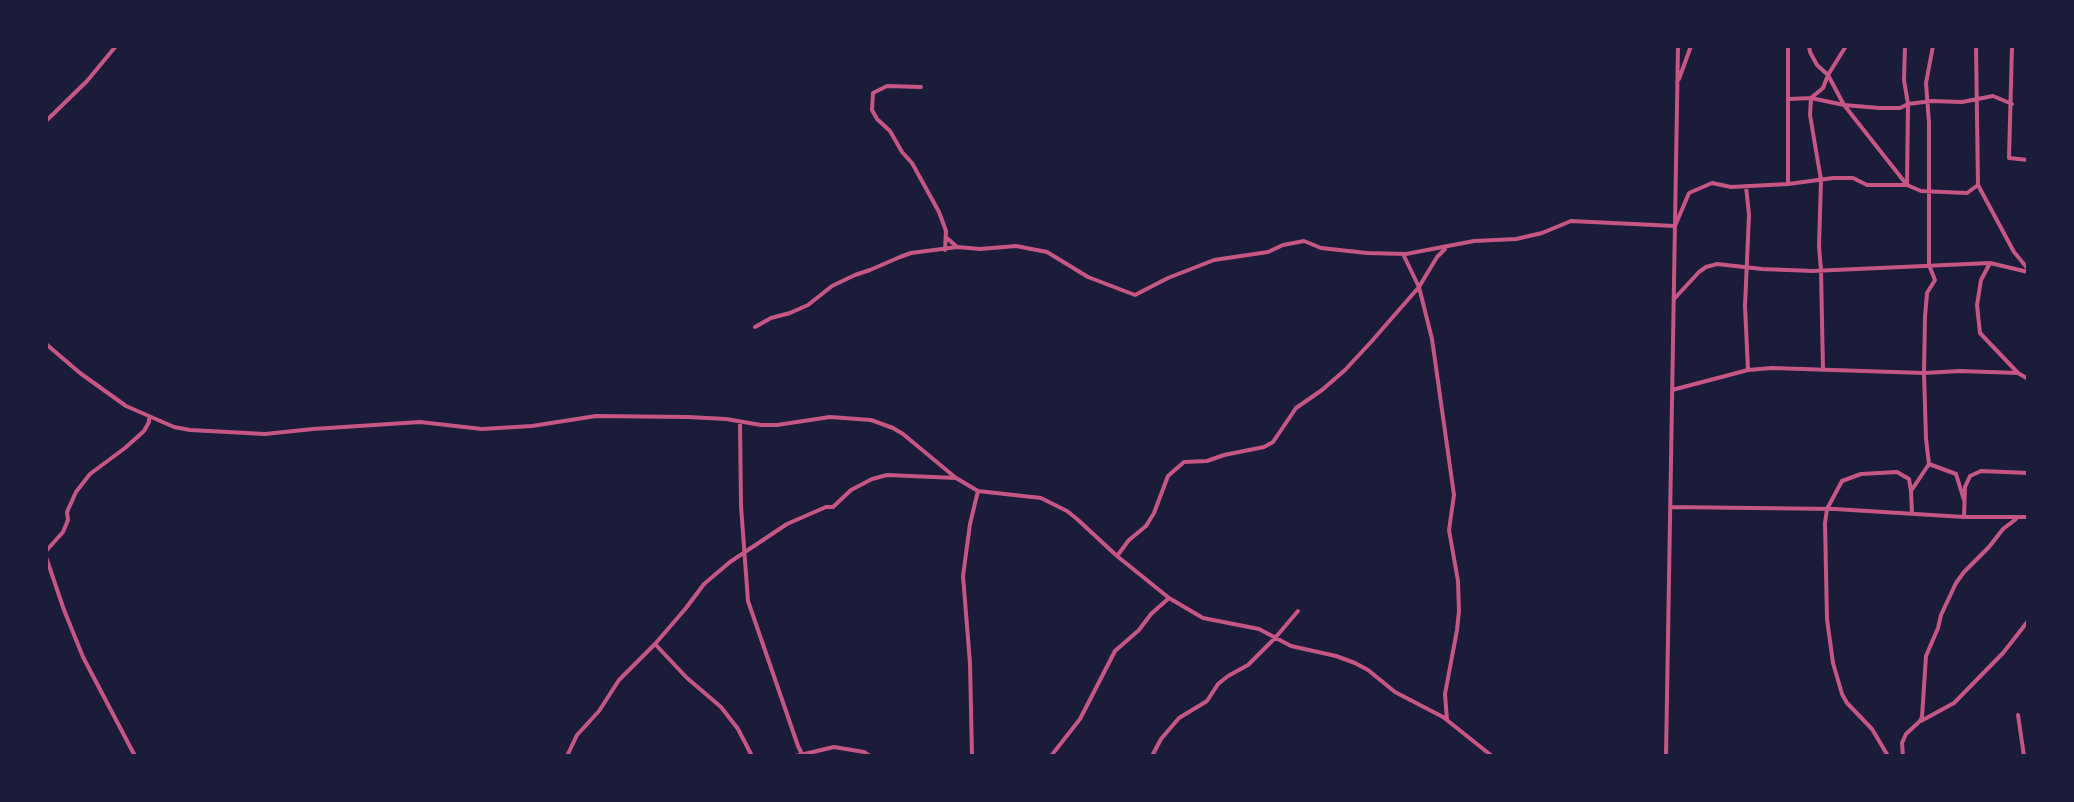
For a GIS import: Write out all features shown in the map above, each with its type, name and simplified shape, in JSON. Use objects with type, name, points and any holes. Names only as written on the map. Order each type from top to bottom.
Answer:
[{"type":"street","points":[[46,121],[80,88],[116,46]]},
{"type":"street","points":[[1666,756],[1678,46]]},
{"type":"street","points":[[1678,83],[1692,46]]},
{"type":"street","points":[[1788,46],[1788,184]]},
{"type":"street","points":[[1809,46],[1817,66],[1828,75],[1844,105],[1907,185]]},
{"type":"street","points":[[1823,370],[1822,270],[1819,246],[1821,180],[1810,115],[1811,98],[1823,88],[1828,75],[1846,46]]},
{"type":"street","points":[[1904,46],[1904,80],[1908,104],[1907,185]]},
{"type":"street","points":[[1911,491],[1929,464],[1924,373],[1927,293],[1935,280],[1929,265],[1929,123],[1926,83],[1933,46]]},
{"type":"street","points":[[1976,46],[1978,185],[2014,252],[2028,271]]},
{"type":"street","points":[[2012,46],[2010,158],[2028,160]]},
{"type":"street","points":[[921,87],[890,86],[873,93],[872,110],[877,119],[890,131],[902,152],[912,163],[938,212],[947,238],[945,250]]},
{"type":"street","points":[[1788,99],[1811,98],[1844,105],[1900,108],[1908,104],[1962,102],[1993,96],[2012,104]]},
{"type":"street","points":[[1675,226],[1690,193],[1712,183],[1731,187],[1853,178],[1867,185],[1907,185],[1922,191],[1967,193],[1978,185]]},
{"type":"street","points":[[1746,186],[1749,215],[1745,306],[1748,370]]},
{"type":"street","points":[[754,327],[771,318],[790,313],[808,305],[832,286],[855,275],[911,253],[957,247],[980,249],[1016,246],[1047,252],[1064,261],[1088,278],[1135,295],[1168,278],[1214,260],[1268,252],[1283,246],[1307,241],[1322,248],[1367,253],[1403,254],[1474,241],[1516,238],[1542,233],[1570,221],[1675,226]]},
{"type":"street","points":[[947,238],[957,247]]},
{"type":"street","points":[[1116,556],[1129,540],[1146,526],[1154,514],[1168,476],[1184,462],[1207,461],[1224,455],[1264,447],[1274,442],[1296,408],[1322,390],[1345,370],[1419,287],[1437,257],[1447,247]]},
{"type":"street","points":[[1403,254],[1419,287],[1432,339],[1454,495],[1449,530],[1458,580],[1459,610],[1445,694],[1447,720]]},
{"type":"street","points":[[1674,299],[1699,272],[1706,267],[1717,264],[1822,270],[1990,262],[2028,271]]},
{"type":"street","points":[[1990,262],[1981,280],[1977,305],[1980,333],[2018,373],[2028,379]]},
{"type":"street","points":[[46,344],[80,373],[126,406],[174,427],[190,430],[265,434],[420,422],[482,429],[532,426],[596,416],[688,417],[777,425],[830,417],[871,420],[903,434],[956,478],[978,491],[1033,497],[1049,502],[1078,519],[1116,556],[1169,598],[1203,618],[1259,628],[1291,646],[1336,656],[1368,670],[1396,692],[1447,720],[1492,756]]},
{"type":"street","points":[[1672,390],[1748,370],[1772,368],[1924,373],[1960,371],[2018,373]]},
{"type":"street","points":[[46,551],[63,532],[68,520],[66,512],[76,492],[90,474],[126,448],[144,431],[149,422],[149,416]]},
{"type":"street","points":[[740,422],[741,506],[748,601],[798,746],[803,755]]},
{"type":"street","points":[[1929,464],[1956,474],[1964,500]]},
{"type":"street","points":[[1888,756],[1872,729],[1847,703],[1833,663],[1827,619],[1825,539],[1827,509],[1842,481],[1861,474],[1897,472],[1909,479],[1912,514]]},
{"type":"street","points":[[1964,517],[1965,487],[1970,476],[1981,472],[2028,473]]},
{"type":"street","points":[[567,756],[577,735],[599,710],[619,680],[655,644],[704,584],[719,571],[792,521],[826,507],[833,507],[851,490],[872,479],[887,475],[956,478]]},
{"type":"street","points":[[972,756],[970,663],[963,576],[970,524],[978,491]]},
{"type":"street","points":[[1670,506],[1827,509],[1964,517],[2022,518]]},
{"type":"street","points":[[1920,721],[1923,712],[1926,656],[1938,628],[1941,615],[1956,583],[2003,529],[2013,520],[2028,517]]},
{"type":"street","points":[[46,557],[64,610],[83,657],[135,756]]},
{"type":"street","points":[[1050,756],[1080,719],[1115,652],[1169,598]]},
{"type":"street","points":[[1152,756],[1161,739],[1179,718],[1207,701],[1218,684],[1248,665],[1276,638],[1298,611]]},
{"type":"street","points":[[1903,756],[1902,744],[1906,734],[1920,721],[1954,703],[2003,653],[2028,621]]},
{"type":"street","points":[[655,644],[687,678],[721,707],[738,729],[752,756]]},
{"type":"street","points":[[2018,715],[2024,756]]},
{"type":"street","points":[[796,756],[834,747],[864,752],[870,756]]}]
